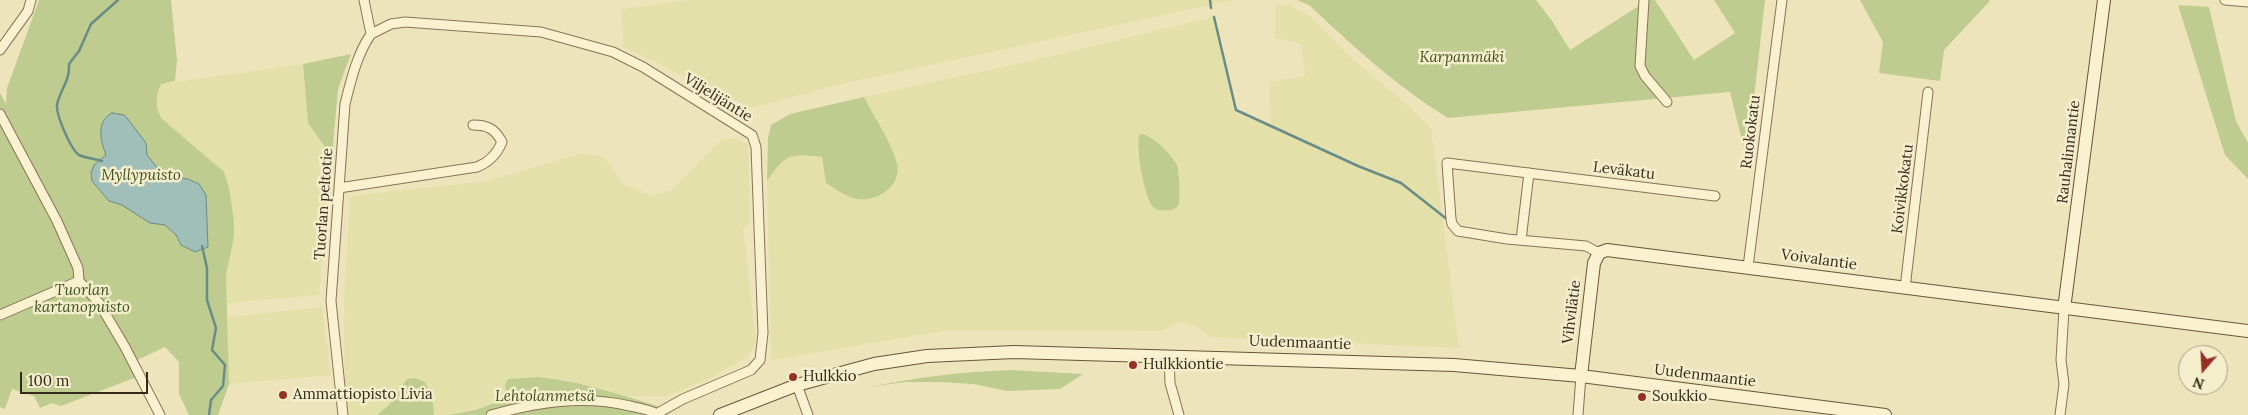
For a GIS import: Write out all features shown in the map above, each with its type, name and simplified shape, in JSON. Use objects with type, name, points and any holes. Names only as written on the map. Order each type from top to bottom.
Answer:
[{"type":"main road","name":"Rauhalinnantie","points":[[2064,308],[2104,0]]},
{"type":"main road","name":"Voivalantie","points":[[1599,253],[1615,250],[2248,331]]},
{"type":"main road","name":"Vihvilätie","points":[[1580,376],[1594,263],[1599,253]]},
{"type":"main road","name":"Uudenmaantie","points":[[720,415],[797,385],[874,364],[927,356],[1016,352],[1445,364],[1580,376],[1885,415]]},
{"type":"street","points":[[0,50],[28,11],[31,0]]},
{"type":"street","points":[[364,0],[371,34]]},
{"type":"street","points":[[1644,0],[1640,66],[1645,76],[1667,102]]},
{"type":"street","name":"Ruokokatu","points":[[1748,267],[1782,0]]},
{"type":"street","points":[[2225,0],[2248,2]]},
{"type":"street","name":"Viljelijäntie","points":[[371,34],[391,24],[405,22],[541,32],[575,41],[613,52],[643,67],[752,135],[756,147],[763,323],[760,360],[751,370],[741,376],[683,399],[659,414]]},
{"type":"street","name":"Tuorlan peltotie","points":[[343,415],[331,301],[344,104],[354,73],[371,34]]},
{"type":"street","name":"Koivikkokatu","points":[[1905,288],[1928,92]]},
{"type":"street","points":[[0,114],[53,214],[78,268],[79,281],[99,303],[125,347],[160,415]]},
{"type":"street","points":[[338,188],[477,167],[486,163],[498,151],[502,142],[493,129],[484,125],[473,125]]},
{"type":"street","name":"Leväkatu","points":[[1447,163],[1715,196]]},
{"type":"street","name":"Voivalantie","points":[[1447,163],[1451,219],[1454,228],[1463,233],[1586,246],[1599,253]]},
{"type":"street","points":[[1521,240],[1529,172]]},
{"type":"street","points":[[0,315],[79,281]]},
{"type":"street","points":[[2060,415],[2064,384],[2061,360],[2064,308]]},
{"type":"street","points":[[1169,356],[1170,383],[1179,415]]},
{"type":"street","points":[[1578,415],[1580,376]]},
{"type":"street","points":[[797,385],[808,415]]},
{"type":"street","points":[[491,415],[534,404],[573,400],[614,402],[659,414]]},
{"type":"shaded area","points":[[690,0],[1233,0],[846,83],[751,108],[623,47],[622,9]]},
{"type":"shaded area","points":[[1289,5],[1311,17],[1348,55],[1410,107],[1431,128],[1459,348],[1210,337],[1194,325],[1180,322],[1160,331],[949,330],[771,360],[767,181],[780,162],[797,154],[822,157],[823,172],[891,188],[895,181],[897,160],[864,97],[1031,61],[1213,17],[1237,114],[1271,126],[1270,82],[1305,76],[1301,44],[1275,38],[1275,6]]},
{"type":"shaded area","points":[[303,64],[308,123],[332,157],[319,295],[227,303],[226,275],[234,237],[177,133],[161,118],[155,106],[157,94],[161,84]]},
{"type":"shaded area","points":[[723,138],[735,139],[748,144],[750,222],[743,229],[756,340],[749,355],[713,377],[665,397],[626,396],[563,379],[513,378],[508,379],[505,384],[506,394],[503,400],[497,403],[449,415],[434,415],[432,396],[407,379],[389,405],[377,415],[345,415],[344,300],[350,198],[358,195],[488,181],[580,154],[597,155],[606,159],[624,185],[654,196],[672,190]]},
{"type":"shaded area","points":[[322,307],[331,375],[229,384],[227,317]]},
{"type":"green space","points":[[39,0],[171,0],[177,60],[175,81],[161,84],[156,101],[158,109],[161,118],[224,172],[229,188],[234,221],[234,237],[226,275],[229,384],[218,415],[189,415],[179,394],[179,362],[165,347],[133,362],[137,370],[134,378],[61,406],[52,403],[40,408],[34,396],[12,389],[5,409],[0,407],[0,93],[6,104],[7,88]]},
{"type":"green space","name":"Karpanmäki","points":[[1297,0],[1536,0],[1570,50],[1648,0],[1655,0],[1694,60],[1735,33],[1714,0],[1765,0],[1747,161],[1730,92],[1448,118],[1393,79],[1309,5]]},
{"type":"green space","points":[[1860,0],[1990,1],[1944,50],[1940,81],[1879,73],[1883,42]]},
{"type":"green space","points":[[2178,5],[2209,7],[2236,121],[2248,143],[2248,179],[2225,155]]},
{"type":"green space","points":[[351,54],[338,89],[332,157],[308,123],[303,64]]},
{"type":"green space","points":[[864,97],[896,160],[898,169],[896,177],[886,191],[871,199],[853,198],[846,195],[826,183],[822,157],[803,155],[784,160],[767,181],[768,139],[771,125],[790,114]]},
{"type":"green space","points":[[1140,134],[1150,137],[1155,141],[1171,156],[1177,165],[1179,203],[1172,210],[1164,211],[1157,209],[1150,202],[1139,159]]},
{"type":"green space","points":[[1010,370],[1083,374],[1060,389],[1007,391],[973,384],[939,382],[905,382],[870,387],[905,380]]},
{"type":"green space","name":"Lehtolanmetsä","points":[[538,377],[587,385],[667,409],[659,415],[449,415],[475,410],[503,400],[506,394],[505,384],[508,379]]},
{"type":"green space","points":[[415,378],[425,382],[432,396],[434,415],[377,415],[389,405],[407,379]]},
{"type":"water","points":[[112,113],[124,115],[127,118],[146,143],[147,155],[159,170],[173,177],[188,179],[199,184],[206,195],[208,247],[195,252],[181,245],[176,235],[165,225],[150,223],[122,205],[109,201],[92,181],[91,173],[94,165],[106,155],[102,143],[101,126],[103,121]]},
{"type":"waterway","points":[[102,161],[79,155],[76,152],[61,124],[57,105],[68,76],[69,64],[79,51],[91,24],[118,0]]},
{"type":"waterway","points":[[1210,0],[1211,8]]},
{"type":"waterway","points":[[1214,17],[1236,110],[1358,166],[1401,183],[1448,220]]},
{"type":"waterway","points":[[202,246],[207,268],[207,300],[216,328],[212,350],[225,365],[223,386],[211,400],[209,415]]},
{"type":"place","name":"Hulkkiontie","points":[[1133,365]]},
{"type":"place","name":"Hulkkio","points":[[793,377]]},
{"type":"place","name":"Ammattiopisto Livia","points":[[283,395]]},
{"type":"place","name":"Soukkio","points":[[1642,397]]},
{"type":"park label","name":"Myllypuisto","points":[[141,176]]},
{"type":"park label","name":"Tuorlan kartanopuisto","points":[[82,300]]}]
